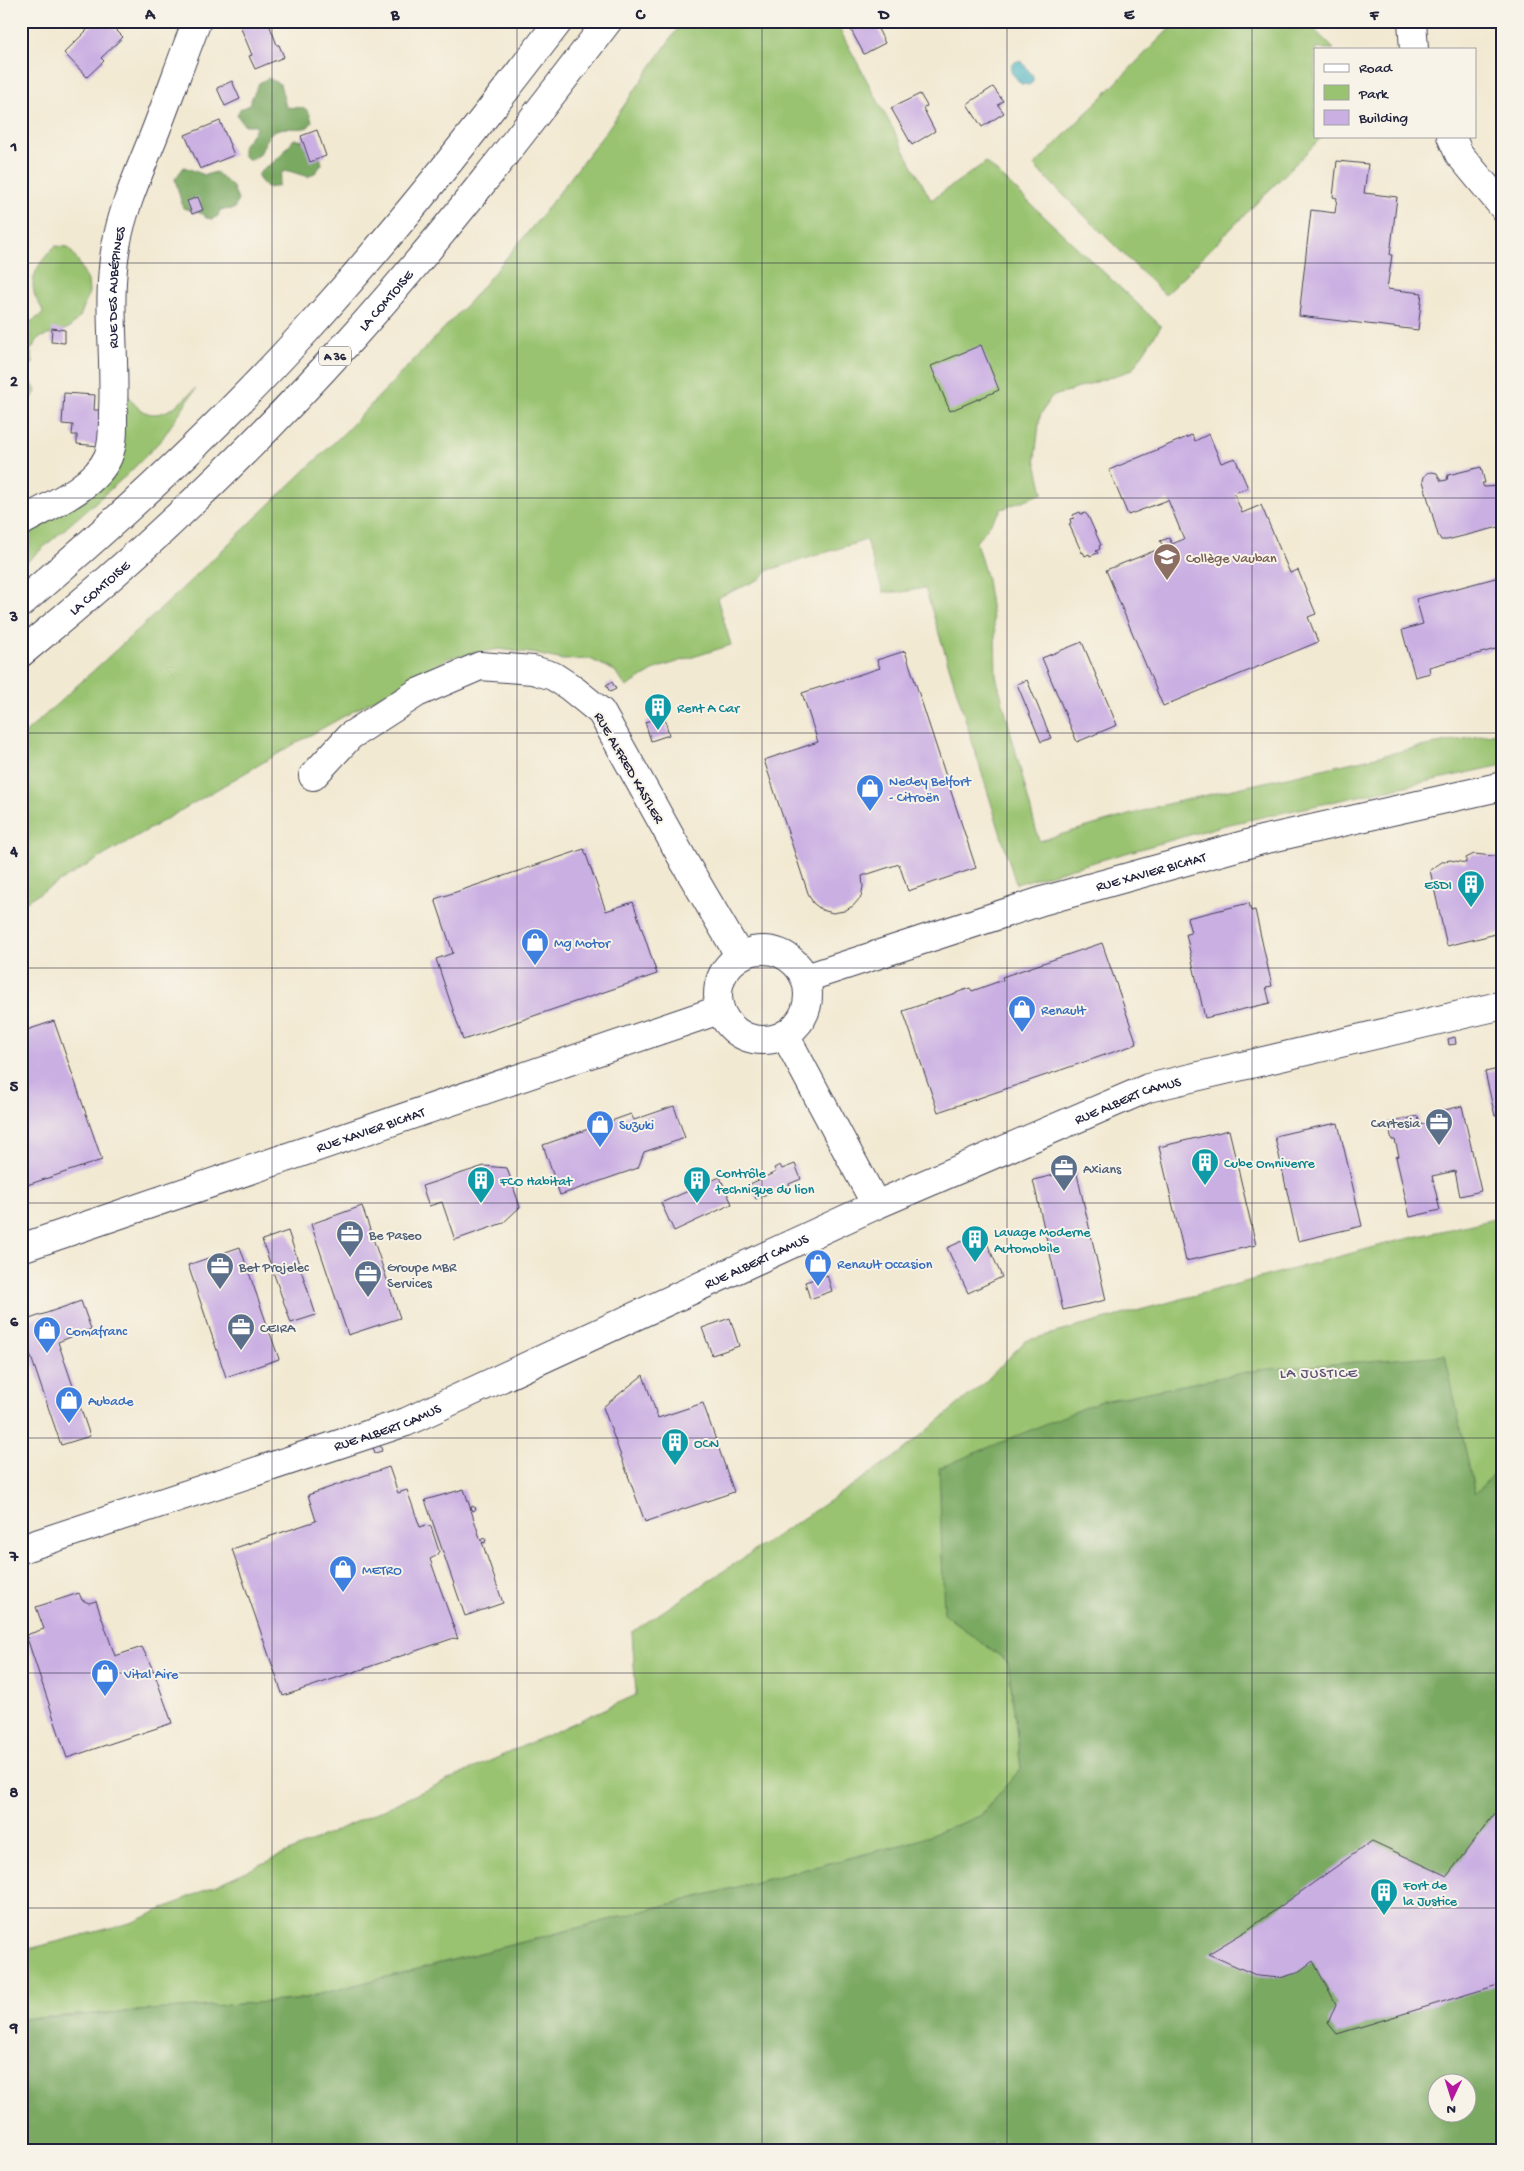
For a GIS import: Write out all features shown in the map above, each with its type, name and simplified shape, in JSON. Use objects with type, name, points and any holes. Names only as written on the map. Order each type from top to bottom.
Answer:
[{"type":"main road","name":"RUE DES AUBÉPINES","points":[[21,522],[83,486],[96,474],[109,455],[114,393],[110,311],[116,245],[135,180],[154,136],[197,21]]},
{"type":"main road","name":"A 36","points":[[21,603],[91,543],[171,469],[304,333],[450,162],[559,21]]},
{"type":"main road","name":"LA COMTOISE","points":[[21,653],[136,554],[196,498],[300,394],[402,280],[468,201],[608,21]]},
{"type":"main road","points":[[1412,21],[1414,48]]},
{"type":"main road","points":[[1452,138],[1459,154],[1503,207]]},
{"type":"main road","name":"RUE ALFRED KASTLER","points":[[313,776],[350,736],[417,693],[480,666],[533,670],[553,676],[601,712],[739,955]]},
{"type":"main road","name":"RUE XAVIER BICHAT","points":[[806,978],[1042,901],[1262,840],[1503,786]]},
{"type":"main road","points":[[754,950],[770,950],[785,955],[798,965],[806,978],[808,1004],[796,1027],[785,1035],[770,1040],[754,1040],[739,1034],[727,1024],[719,1010],[717,994],[720,979],[727,966],[739,955],[754,950]]},
{"type":"main road","name":"RUE ALBERT CAMUS","points":[[21,1549],[406,1422],[876,1205],[1148,1088],[1503,1005]]},
{"type":"main road","name":"RUE XAVIER BICHAT","points":[[21,1248],[719,1010]]},
{"type":"main road","points":[[785,1035],[876,1205]]},
{"type":"green space","points":[[683,21],[835,21],[931,200],[986,162],[1161,326],[1132,370],[1051,397],[1040,416],[1035,458],[1043,493],[1002,509],[976,542],[987,580],[995,632],[996,676],[1039,841],[1163,805],[1420,747],[1503,732],[1503,765],[1225,825],[1016,884],[925,588],[902,592],[883,592],[866,540],[769,570],[760,579],[717,598],[731,645],[658,668],[626,687],[615,671],[590,659],[563,660],[499,649],[449,658],[303,739],[21,904],[21,737],[165,605],[346,431],[471,300],[538,220],[602,137]]},
{"type":"green space","points":[[1177,21],[1306,21],[1333,48],[1314,48],[1314,138],[1321,138],[1165,295],[1034,166]]},
{"type":"green space","points":[[268,78],[280,84],[286,107],[306,109],[312,122],[308,127],[304,128],[283,128],[274,131],[267,138],[260,154],[250,160],[244,157],[242,147],[256,129],[254,125],[244,125],[237,115],[240,109],[248,106],[259,83]]},
{"type":"green space","points":[[294,139],[317,144],[322,164],[316,172],[308,177],[289,171],[282,172],[278,186],[267,188],[258,175],[283,153]]},
{"type":"green space","points":[[184,167],[205,175],[216,172],[233,187],[238,200],[234,209],[220,210],[218,216],[212,219],[183,208],[175,179]]},
{"type":"green space","points":[[55,246],[68,247],[77,259],[88,281],[89,292],[80,317],[69,328],[39,338],[30,351],[34,363],[21,371],[21,328],[43,314],[36,298],[33,281],[41,262]]},
{"type":"green space","points":[[21,377],[31,381],[36,391],[30,402],[22,405]]},
{"type":"green space","points":[[196,388],[162,439],[129,473],[21,567],[21,533],[76,500],[125,391],[133,403],[142,410],[150,414],[159,414],[177,405]]},
{"type":"green space","points":[[1503,1217],[1503,1464],[1475,1495],[1445,1356],[944,1614],[1008,1662],[1021,1769],[980,1816],[916,1841],[297,2000],[21,2019],[21,1951],[134,1922],[636,1695],[632,1632],[895,1457],[984,1383],[1025,1341],[1397,1241]]},
{"type":"green space","points":[[1445,1355],[1475,1494],[1503,1464],[1503,2150],[1002,2150],[997,2141],[966,2150],[21,2150],[21,2019],[297,2000],[916,1841],[980,1816],[1021,1768],[1008,1662],[944,1614],[939,1468],[1098,1402],[1257,1370]]},
{"type":"green space","points":[[997,2141],[1002,2150],[966,2150]]},
{"type":"water","points":[[1017,61],[1022,62],[1033,76],[1033,82],[1029,85],[1021,84],[1011,72],[1012,64]]},
{"type":"building","points":[[96,21],[107,21],[123,37],[101,58],[104,61],[87,77],[64,53]]},
{"type":"building","points":[[249,21],[268,21],[277,45],[279,45],[284,57],[255,69],[249,56],[252,55],[240,26]]},
{"type":"building","points":[[846,21],[874,21],[885,43],[864,54]]},
{"type":"building","points":[[232,81],[240,99],[225,106],[217,88]]},
{"type":"building","points":[[993,87],[1003,101],[998,105],[1004,113],[982,127],[967,104]]},
{"type":"building","points":[[920,94],[927,106],[923,108],[935,131],[912,145],[891,108]]},
{"type":"building","points":[[220,121],[234,155],[200,169],[185,135]]},
{"type":"building","points":[[317,130],[326,156],[310,162],[301,136]]},
{"type":"building","points":[[1337,161],[1368,164],[1364,193],[1397,197],[1387,289],[1422,293],[1418,330],[1299,316],[1311,210],[1335,213],[1337,198],[1333,197]]},
{"type":"building","points":[[198,197],[203,210],[192,214],[187,201]]},
{"type":"building","points":[[52,328],[65,330],[65,343],[51,342]]},
{"type":"building","points":[[981,345],[999,390],[950,411],[931,366]]},
{"type":"building","points":[[64,393],[95,395],[94,410],[105,410],[100,446],[77,444],[77,435],[72,435],[73,425],[62,424]]},
{"type":"building","points":[[1209,434],[1221,463],[1235,458],[1248,488],[1234,493],[1242,513],[1261,505],[1290,573],[1298,570],[1316,614],[1308,617],[1318,642],[1163,706],[1106,570],[1164,547],[1160,541],[1169,538],[1172,544],[1184,539],[1168,500],[1128,515],[1109,470],[1192,435],[1195,441]]},
{"type":"building","points":[[1481,467],[1485,483],[1482,483],[1484,487],[1500,486],[1503,496],[1503,526],[1441,540],[1423,481],[1424,477],[1427,473],[1432,472],[1437,473],[1441,481],[1447,480],[1448,475]]},
{"type":"building","points":[[1080,512],[1088,516],[1101,545],[1099,546],[1100,549],[1096,551],[1098,553],[1090,556],[1089,554],[1085,556],[1082,553],[1069,524],[1071,523],[1070,519],[1074,518],[1073,515]]},
{"type":"building","points":[[1503,576],[1503,647],[1429,667],[1430,673],[1415,677],[1402,630],[1423,624],[1416,599]]},
{"type":"building","points":[[1082,642],[1117,725],[1077,742],[1042,658]]},
{"type":"building","name":"Nedey Belfort - Citroën","points":[[905,651],[976,868],[908,891],[899,864],[862,876],[863,887],[861,897],[853,906],[844,911],[833,913],[822,910],[813,903],[808,893],[764,760],[818,742],[802,693],[880,668],[877,660]]},
{"type":"building","points":[[1027,680],[1051,738],[1041,742],[1017,684]]},
{"type":"building","points":[[612,682],[616,689],[610,692],[606,685]]},
{"type":"building","name":"Rent A Car","points":[[664,716],[669,735],[651,741],[645,722]]},
{"type":"building","points":[[584,849],[606,911],[633,902],[657,974],[463,1040],[436,959],[453,953],[435,899]]},
{"type":"building","name":"ESDI","points":[[1474,854],[1503,857],[1503,927],[1500,933],[1447,946],[1430,870],[1442,862],[1450,860],[1466,863],[1466,858]]},
{"type":"building","points":[[1249,903],[1251,911],[1255,910],[1272,986],[1266,987],[1270,1003],[1205,1018],[1186,934],[1191,933],[1187,918]]},
{"type":"building","name":"Renault","points":[[1102,943],[1137,1044],[938,1112],[903,1011],[970,988],[972,991],[1003,980],[1002,977]]},
{"type":"building","points":[[54,1021],[102,1160],[21,1187],[21,1032]]},
{"type":"building","points":[[1455,1037],[1456,1044],[1449,1045],[1448,1039]]},
{"type":"building","points":[[1503,1068],[1503,1114],[1495,1116],[1485,1072]]},
{"type":"building","name":"Suzuki","points":[[674,1106],[685,1138],[644,1152],[638,1168],[560,1195],[543,1145],[631,1114],[634,1120]]},
{"type":"building","points":[[1462,1106],[1481,1191],[1460,1196],[1455,1171],[1432,1176],[1440,1210],[1410,1217],[1396,1157],[1399,1156],[1395,1140],[1392,1140],[1388,1123],[1418,1116],[1420,1125],[1434,1121],[1432,1113]]},
{"type":"building","points":[[1338,1123],[1362,1226],[1298,1241],[1275,1137]]},
{"type":"building","name":"Cube Omniverre","points":[[1229,1130],[1256,1245],[1186,1261],[1159,1147]]},
{"type":"building","points":[[795,1164],[801,1179],[789,1184],[790,1188],[784,1190],[782,1187],[756,1199],[750,1184],[776,1172],[774,1168],[780,1165],[782,1169]]},
{"type":"building","name":"FCO Habitat","points":[[484,1166],[507,1168],[520,1207],[503,1223],[455,1240],[442,1202],[429,1206],[422,1186]]},
{"type":"building","points":[[1076,1170],[1106,1300],[1063,1310],[1033,1180]]},
{"type":"building","name":"Contrôle technique du lion","points":[[720,1177],[732,1204],[674,1231],[661,1203]]},
{"type":"building","points":[[362,1206],[400,1318],[348,1335],[311,1224]]},
{"type":"building","points":[[288,1231],[316,1315],[291,1323],[262,1240]]},
{"type":"building","name":"Lavage Moderne Automobile","points":[[982,1232],[1002,1277],[968,1293],[947,1248]]},
{"type":"building","points":[[240,1247],[279,1359],[226,1377],[188,1265]]},
{"type":"building","name":"Renault Occasion","points":[[827,1275],[832,1291],[810,1299],[805,1282]]},
{"type":"building","points":[[81,1301],[91,1329],[58,1342],[90,1436],[61,1445],[29,1351],[21,1354],[21,1322]]},
{"type":"building","points":[[730,1318],[739,1346],[712,1355],[702,1328]]},
{"type":"building","name":"OCN","points":[[643,1375],[658,1418],[703,1403],[734,1492],[645,1522],[603,1407]]},
{"type":"building","points":[[380,1444],[382,1451],[375,1453],[373,1447]]},
{"type":"building","name":"METRO","points":[[389,1467],[398,1493],[407,1490],[420,1527],[426,1525],[431,1527],[439,1551],[436,1556],[430,1559],[458,1639],[454,1638],[283,1696],[232,1549],[316,1521],[308,1495]]},
{"type":"building","points":[[464,1489],[481,1541],[483,1538],[486,1539],[485,1543],[482,1542],[503,1603],[465,1616],[425,1500]]},
{"type":"building","name":"Vital Aire","points":[[79,1593],[82,1600],[89,1603],[96,1601],[115,1656],[142,1647],[154,1672],[172,1723],[67,1758],[26,1635],[44,1629],[36,1607]]},
{"type":"building","name":"Fort de la Justice","points":[[1503,1803],[1503,1977],[1501,1984],[1337,2034],[1328,2023],[1336,2004],[1313,1961],[1297,1973],[1280,1978],[1258,1976],[1208,1954],[1246,1931],[1372,1841],[1447,1876]]},
{"type":"place","name":"Collège Vauban","points":[[1167,581]]},
{"type":"place","name":"Rent A Car","points":[[658,731]]},
{"type":"place","name":"Nedey Belfort - Citroën","points":[[870,812]]},
{"type":"place","name":"ESDI","points":[[1471,908]]},
{"type":"place","name":"Mg Motor","points":[[535,966]]},
{"type":"place","name":"Renault","points":[[1022,1033]]},
{"type":"place","name":"Cartesia","points":[[1439,1146]]},
{"type":"place","name":"Suzuki","points":[[600,1148]]},
{"type":"place","name":"Cube Omniverre","points":[[1205,1186]]},
{"type":"place","name":"Axians","points":[[1064,1192]]},
{"type":"place","name":"FCO Habitat","points":[[481,1204]]},
{"type":"place","name":"Contrôle technique du lion","points":[[697,1204]]},
{"type":"place","name":"Be Paseo","points":[[350,1258]]},
{"type":"place","name":"Lavage Moderne Automobile","points":[[975,1263]]},
{"type":"place","name":"Renault Occasion","points":[[818,1287]]},
{"type":"place","name":"Bet Projelec","points":[[220,1290]]},
{"type":"place","name":"Groupe MBR Services","points":[[368,1298]]},
{"type":"place","name":"CEIRA","points":[[241,1351]]},
{"type":"place","name":"Comafranc","points":[[47,1354]]},
{"type":"place","name":"Aubade","points":[[69,1424]]},
{"type":"place","name":"OCN","points":[[675,1466]]},
{"type":"place","name":"METRO","points":[[343,1593]]},
{"type":"place","name":"Vital Aire","points":[[105,1697]]},
{"type":"place","name":"Fort de la Justice","points":[[1384,1916]]},
{"type":"district","name":"LA JUSTICE","points":[[1319,1372]]}]
